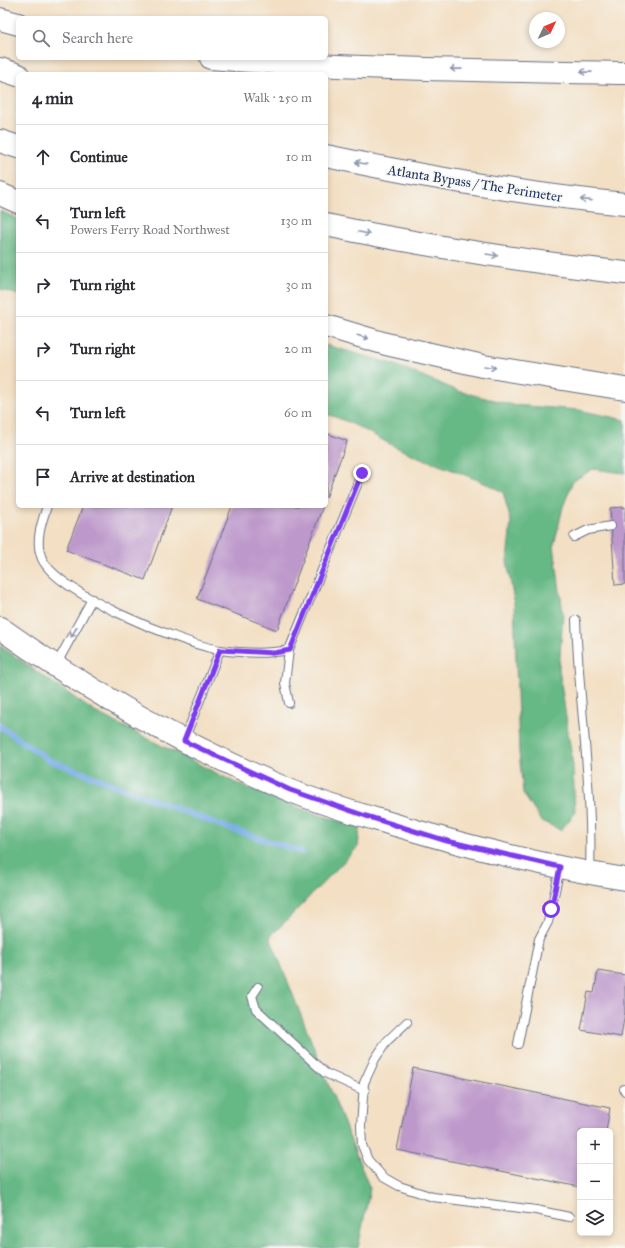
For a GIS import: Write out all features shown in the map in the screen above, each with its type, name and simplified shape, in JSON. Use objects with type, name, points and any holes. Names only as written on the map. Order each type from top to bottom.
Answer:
[{"type":"main road","points":[[0,19],[16,23]]},
{"type":"main road","points":[[232,60],[275,64],[366,68],[625,73]]},
{"type":"main road","points":[[0,69],[16,74]]},
{"type":"main road","points":[[0,141],[16,146]]},
{"type":"main road","name":"Atlanta Bypass / The Perimeter","points":[[328,156],[384,168],[550,195],[625,204]]},
{"type":"main road","points":[[0,194],[16,201]]},
{"type":"main road","points":[[328,225],[407,242],[541,263],[625,273]]},
{"type":"main road","points":[[328,327],[386,344],[483,366],[625,389]]},
{"type":"main road","points":[[0,628],[115,704],[184,741],[290,790],[359,814],[447,841],[560,867],[625,878]]},
{"type":"lane","points":[[289,703],[285,683],[290,650],[362,473]]},
{"type":"lane","points":[[46,508],[39,534],[40,557],[56,578],[72,589],[156,630],[196,644],[220,650],[274,653],[290,650]]},
{"type":"lane","points":[[574,537],[588,530],[611,526]]},
{"type":"lane","points":[[56,666],[92,599]]},
{"type":"lane","points":[[576,620],[584,750],[591,830],[590,873]]},
{"type":"lane","points":[[184,741],[220,650]]},
{"type":"lane","points":[[518,1044],[539,939],[550,916],[560,867]]},
{"type":"lane","points":[[258,987],[252,996],[256,1009],[325,1073],[365,1091]]},
{"type":"lane","points":[[407,1022],[387,1041],[375,1059],[364,1083],[365,1091],[361,1126],[362,1146],[368,1160],[383,1177],[399,1186],[433,1197],[536,1210],[569,1217]]},
{"type":"green space","points":[[0,211],[16,218],[16,294],[0,289]]},
{"type":"green space","points":[[328,346],[396,365],[458,391],[513,405],[579,410],[625,420],[625,473],[593,469],[573,481],[563,507],[554,545],[563,614],[559,669],[573,766],[575,813],[561,830],[541,821],[523,793],[519,752],[514,602],[507,561],[511,522],[503,492],[409,453],[359,427],[328,415]]},
{"type":"green space","points":[[0,646],[95,712],[238,784],[305,810],[360,828],[358,847],[270,937],[370,1189],[358,1248],[0,1248]]},
{"type":"building","points":[[328,434],[347,441],[328,493]]},
{"type":"building","points":[[625,507],[625,584],[615,585],[610,508]]},
{"type":"building","points":[[82,508],[171,508],[145,580],[66,550]]},
{"type":"building","points":[[231,508],[322,508],[277,630],[197,599]]},
{"type":"building","points":[[598,971],[625,975],[625,1012],[621,1037],[581,1030],[588,992],[594,993]]},
{"type":"building","points":[[413,1068],[610,1108],[607,1128],[577,1128],[577,1186],[397,1150]]},
{"type":"waterway","points":[[0,726],[49,760],[225,827],[302,852]]},
{"type":"route","points":[[362,473],[290,650],[274,653],[220,650],[184,741],[290,790],[366,816],[447,841],[560,867],[551,909]]}]
